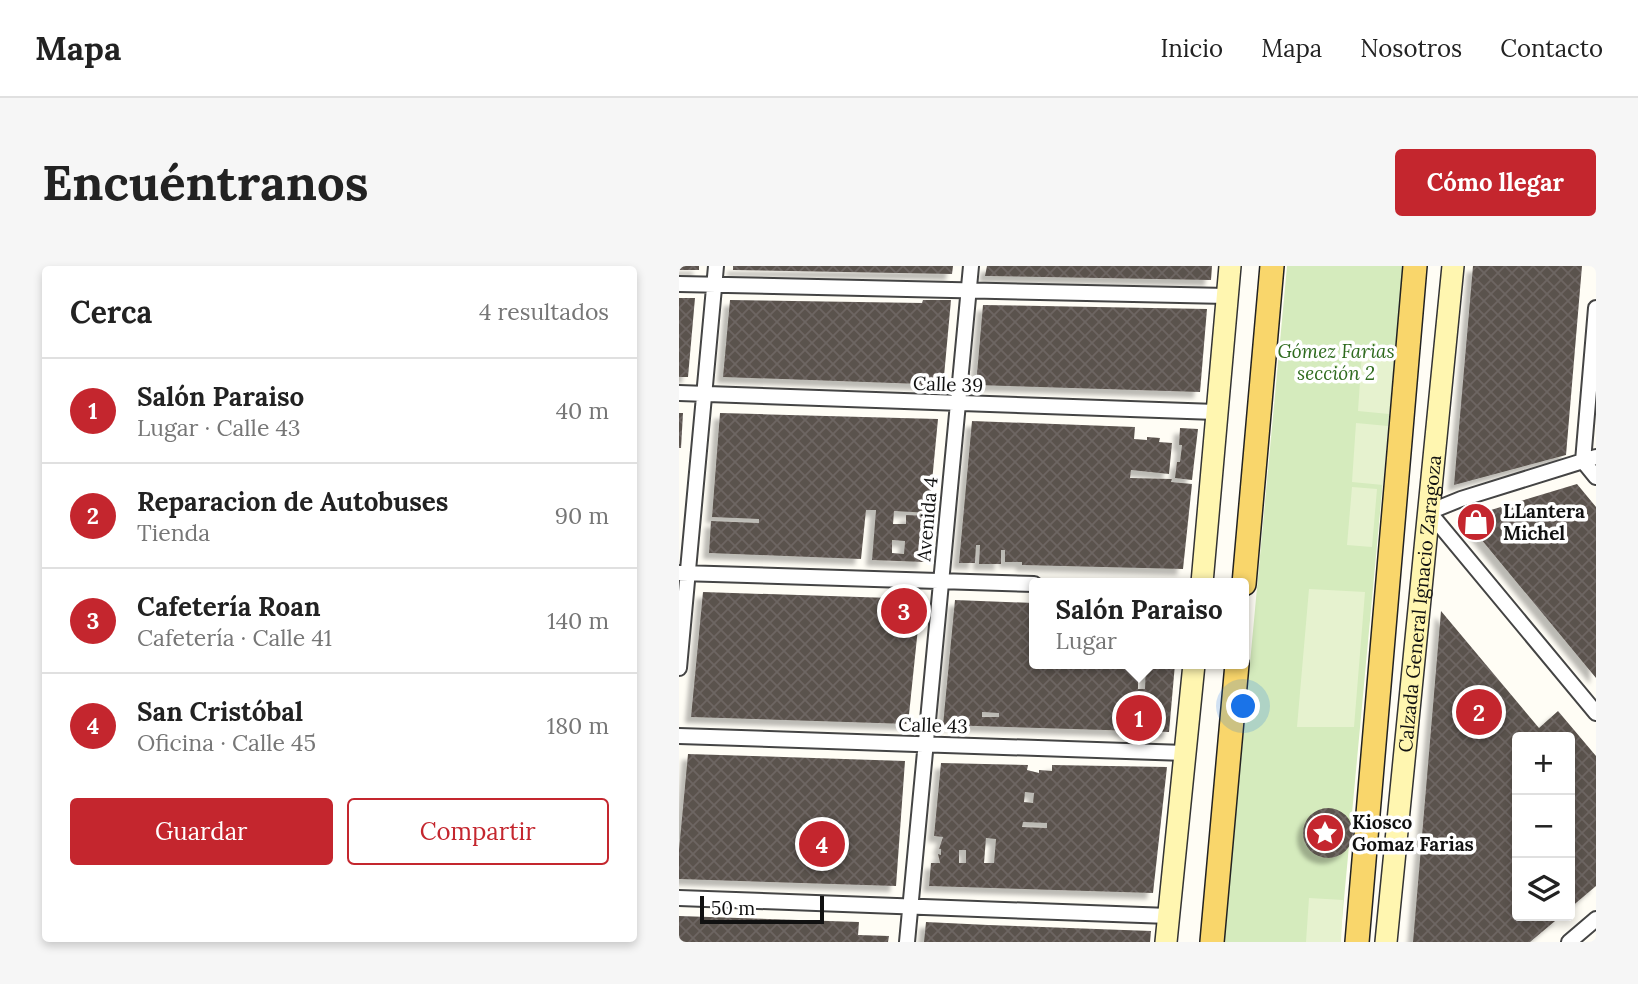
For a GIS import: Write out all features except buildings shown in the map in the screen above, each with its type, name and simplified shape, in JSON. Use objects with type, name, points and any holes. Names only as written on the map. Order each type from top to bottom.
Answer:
[{"type":"main road","points":[[1202,578],[1230,266]]},
{"type":"main road","points":[[1245,578],[1272,266]]},
{"type":"main road","name":"Calzada General Ignacio Zaragoza","points":[[1357,942],[1415,266]]},
{"type":"main road","name":"Calzada General Ignacio Zaragoza","points":[[1386,942],[1453,266]]},
{"type":"main road","points":[[1167,942],[1193,669]]},
{"type":"main road","points":[[1212,942],[1237,669]]},
{"type":"street","points":[[679,668],[683,573],[716,266]]},
{"type":"street","name":"Avenida 4","points":[[907,942],[971,266]]},
{"type":"street","points":[[679,284],[1227,296]]},
{"type":"street","points":[[1596,308],[1590,459],[1596,477]]},
{"type":"street","name":"Calle 39","points":[[679,393],[1216,412]]},
{"type":"street","points":[[1590,459],[1461,499],[1429,512],[1596,713]]},
{"type":"street","points":[[683,573],[1029,584]]},
{"type":"street","name":"Calle 43","points":[[679,736],[1185,753]]},
{"type":"street","points":[[679,898],[1169,916]]},
{"type":"street","points":[[1569,942],[1596,919]]},
{"type":"green space","name":"Gómez Farias sección 2","points":[[1287,266],[1403,266],[1340,942],[1224,942]]},
{"type":"green space","points":[[1362,352],[1394,355],[1389,414],[1358,411]]},
{"type":"green space","points":[[1356,423],[1388,426],[1383,485],[1352,482]]},
{"type":"green space","points":[[1352,487],[1377,489],[1372,547],[1347,545]]},
{"type":"green space","points":[[1309,589],[1365,592],[1354,727],[1297,727]]},
{"type":"green space","points":[[1309,898],[1343,900],[1341,942],[1306,942]]},
{"type":"place","name":"LLantera Michel","points":[[1476,522]]},
{"type":"place","name":"Cafetería Roan","points":[[904,611]]},
{"type":"place","name":"Reparacion de Autobuses","points":[[1479,712]]},
{"type":"place","name":"Salón Paraiso","points":[[1139,718]]},
{"type":"place","name":"Kiosco Gomaz Farias","points":[[1325,833]]},
{"type":"place","name":"San Cristóbal","points":[[822,844]]}]
